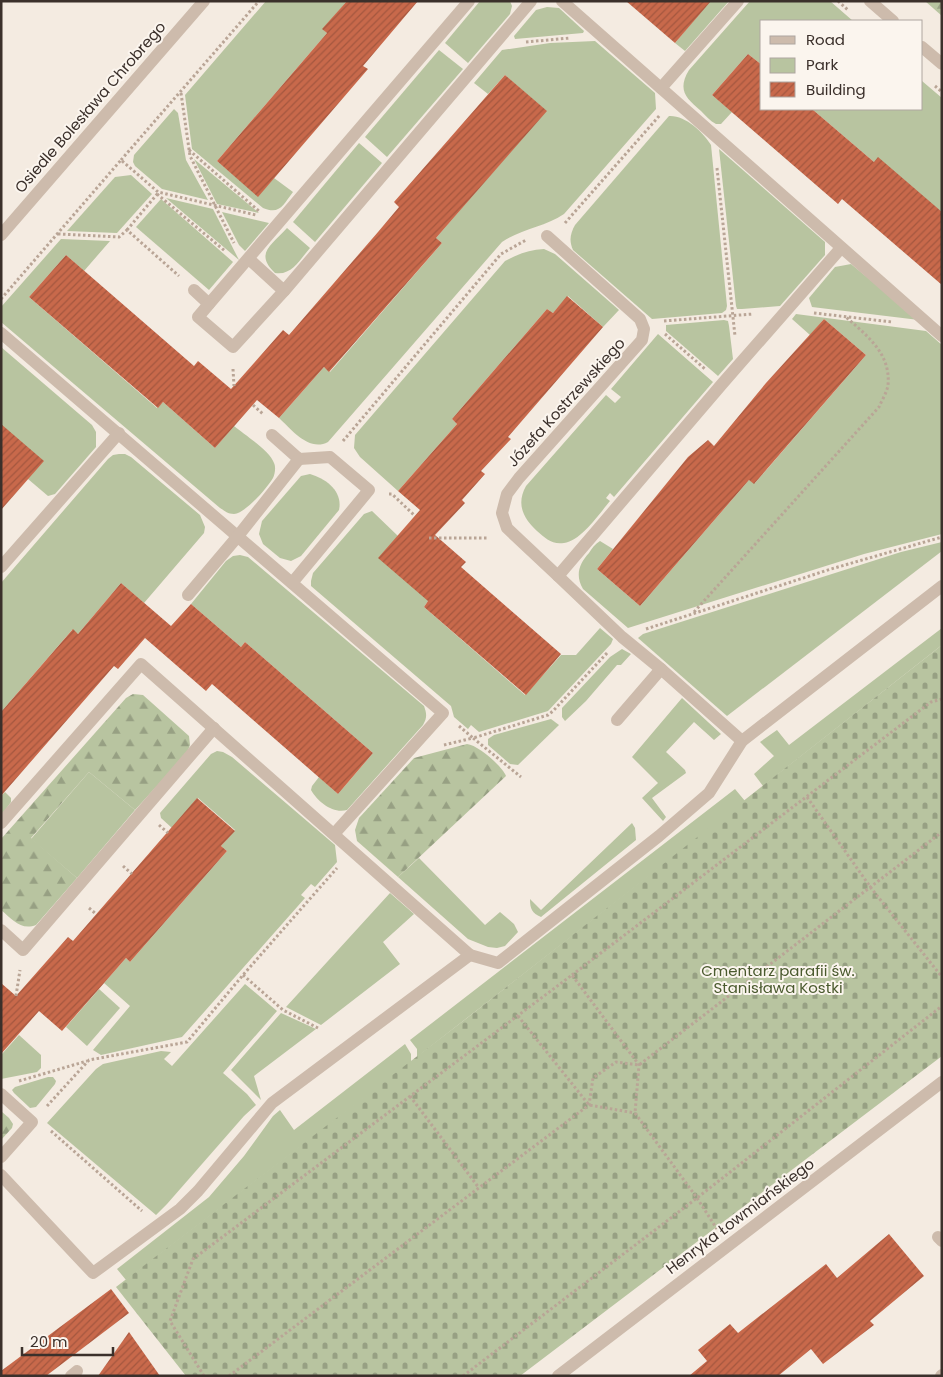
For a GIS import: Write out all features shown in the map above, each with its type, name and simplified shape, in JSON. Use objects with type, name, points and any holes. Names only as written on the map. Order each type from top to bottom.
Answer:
[{"type":"street","name":"Osiedle Bolesława Chrobrego","points":[[1,235],[204,1]]},
{"type":"street","points":[[469,1],[198,317],[233,347],[284,291],[531,1]]},
{"type":"street","points":[[562,1],[942,336]]},
{"type":"street","points":[[662,88],[738,1]]},
{"type":"street","points":[[870,1],[892,20]]},
{"type":"street","points":[[923,48],[942,64]]},
{"type":"street","name":"Józefa Kostrzewskiego","points":[[547,236],[640,319],[644,329],[642,340],[519,478],[507,494],[502,513],[507,528],[622,637],[742,741]]},
{"type":"street","points":[[558,576],[841,248]]},
{"type":"street","points":[[245,263],[284,291]]},
{"type":"street","points":[[194,290],[209,304]]},
{"type":"street","points":[[1,333],[443,713],[334,834]]},
{"type":"street","points":[[1,567],[119,433]]},
{"type":"street","points":[[272,435],[299,459],[330,457],[369,490],[292,582]]},
{"type":"street","points":[[188,595],[299,459]]},
{"type":"street","points":[[1,823],[141,664],[470,955],[498,963],[652,842],[709,793],[742,741],[942,586]]},
{"type":"street","points":[[617,720],[661,669]]},
{"type":"street","points":[[1,930],[24,950],[214,728]]},
{"type":"street","points":[[1,1175],[92,1272],[180,1209],[198,1191],[272,1104],[470,955]]},
{"type":"street","name":"Henryka Łowmiańskiego","points":[[558,1376],[942,1082]]},
{"type":"street","points":[[1,1094],[34,1120],[1,1157]]},
{"type":"path","points":[[1,299],[260,1]]},
{"type":"path","points":[[495,44],[602,36]]},
{"type":"path","points":[[180,93],[190,156],[245,263]]},
{"type":"path","points":[[330,457],[500,254],[523,241],[547,236],[567,221],[674,100]]},
{"type":"path","points":[[659,322],[733,316],[714,136]]},
{"type":"path","points":[[189,150],[268,218]]},
{"type":"path","points":[[121,160],[158,193],[245,263]]},
{"type":"path","points":[[158,193],[281,221]]},
{"type":"path","points":[[57,234],[119,237],[158,193]]},
{"type":"path","points":[[127,230],[194,290]]},
{"type":"path","points":[[786,310],[894,322]]},
{"type":"path","points":[[693,612],[879,407],[888,386],[887,366],[877,345],[846,317]]},
{"type":"path","points":[[662,332],[722,384]]},
{"type":"path","points":[[369,490],[392,494],[415,516]]},
{"type":"path","points":[[429,538],[520,539]]},
{"type":"path","points":[[473,738],[553,712],[622,637],[693,612],[831,569],[942,538]]},
{"type":"path","points":[[204,1376],[170,1321],[193,1259],[518,1016],[931,702],[942,699]]},
{"type":"path","points":[[443,713],[521,777]]},
{"type":"path","points":[[807,797],[871,888],[942,977]]},
{"type":"path","points":[[229,1376],[589,1105],[593,1078],[616,1062],[639,1065],[942,832]]},
{"type":"path","points":[[10,1084],[89,1060],[187,1042],[243,974],[352,850]]},
{"type":"path","points":[[243,974],[283,1010],[318,1028]]},
{"type":"path","points":[[572,975],[639,1065],[634,1114]]},
{"type":"path","points":[[463,1376],[697,1198],[942,1006]]},
{"type":"path","points":[[518,1016],[589,1105],[634,1114],[697,1198],[728,1245]]},
{"type":"path","points":[[89,1060],[34,1120],[158,1225]]},
{"type":"path","points":[[410,1096],[479,1188]]},
{"type":"green space","points":[[266,1],[347,1],[323,29],[327,33],[217,161],[258,196],[274,178],[293,192],[281,208],[273,210],[263,208],[192,149],[185,95]]},
{"type":"green space","points":[[480,1],[510,1],[512,6],[510,14],[468,63],[445,43]]},
{"type":"green space","points":[[710,1],[729,1],[685,51],[675,43]]},
{"type":"green space","points":[[750,1],[830,1],[852,20],[760,20],[760,63],[748,54],[712,95],[732,112],[721,124],[716,124],[708,118],[687,98],[684,83],[689,70]]},
{"type":"green space","points":[[925,1],[942,1],[942,16]]},
{"type":"green space","points":[[547,7],[559,8],[584,31],[583,33],[515,39],[514,36],[536,10]]},
{"type":"green space","points":[[595,41],[655,93],[656,109],[564,214],[502,242],[328,442],[314,444],[295,434],[279,418],[324,367],[330,372],[442,243],[436,238],[546,111],[505,75],[488,94],[474,83],[502,50],[550,43]]},
{"type":"green space","points":[[439,50],[463,69],[387,157],[365,137]]},
{"type":"green space","points":[[923,82],[942,98],[942,212],[874,162],[813,110],[923,110]]},
{"type":"green space","points":[[174,109],[178,113],[186,160],[208,200],[162,189],[135,166],[133,162],[134,155]]},
{"type":"green space","points":[[669,116],[681,118],[693,125],[711,145],[727,306],[726,310],[722,313],[652,319],[573,250],[571,244],[572,231],[575,225]]},
{"type":"green space","points":[[359,143],[382,163],[315,242],[293,222]]},
{"type":"green space","points":[[719,149],[825,242],[825,255],[780,306],[737,309]]},
{"type":"green space","points":[[194,159],[259,213],[217,204]]},
{"type":"green space","points":[[131,175],[152,194],[117,233],[67,231],[115,177]]},
{"type":"green space","points":[[166,198],[213,209],[239,260]]},
{"type":"green space","points":[[161,199],[233,262],[209,290],[136,227]]},
{"type":"green space","points":[[222,212],[269,223],[245,251],[239,245]]},
{"type":"green space","points":[[287,228],[310,248],[291,269],[286,272],[275,273],[266,260],[267,249]]},
{"type":"green space","points":[[61,239],[110,241],[84,271],[66,255],[29,297],[157,408],[163,402],[215,448],[234,426],[268,453],[275,465],[274,476],[261,494],[239,513],[228,513],[220,508],[1,322],[1,307]]},
{"type":"green space","points":[[544,249],[555,254],[619,310],[603,327],[568,296],[553,313],[547,309],[452,419],[457,424],[398,491],[360,457],[354,448],[355,435],[505,261],[533,250]]},
{"type":"green space","points":[[851,264],[919,320],[812,307],[809,298],[835,267]]},
{"type":"green space","points":[[796,314],[926,331],[942,345],[942,534],[864,554],[628,628],[583,589],[579,579],[579,570],[594,546],[600,541],[613,549],[597,569],[640,606],[749,480],[755,483],[866,355],[824,319],[810,335],[792,319]]},
{"type":"green space","points":[[728,321],[733,359],[718,376],[666,331],[666,325]]},
{"type":"green space","points":[[658,334],[713,382],[614,497],[610,493],[606,498],[610,501],[583,532],[564,543],[556,543],[549,540],[532,526],[522,510],[523,493],[526,486],[606,395],[615,403],[621,397],[611,389]]},
{"type":"green space","points":[[1,347],[92,425],[96,432],[96,447],[55,494],[48,496],[28,479],[1,424]]},
{"type":"green space","points":[[119,454],[131,457],[200,515],[205,527],[204,533],[144,603],[121,583],[78,634],[72,630],[1,712],[1,583],[108,459],[113,455]]},
{"type":"green space","points":[[310,474],[322,479],[332,487],[339,497],[339,510],[301,556],[291,561],[280,558],[263,544],[259,534],[262,521],[301,476]]},
{"type":"green space","points":[[372,511],[398,536],[428,601],[424,607],[525,695],[561,655],[576,655],[600,628],[613,639],[611,644],[548,711],[479,732],[471,725],[468,729],[454,717],[451,706],[311,586],[313,573],[364,514]]},
{"type":"green space","points":[[942,542],[942,551],[727,716],[638,638],[643,634],[901,552]]},
{"type":"green space","points":[[233,556],[248,557],[424,706],[426,716],[423,725],[347,810],[336,810],[326,806],[311,790],[312,786],[319,777],[338,794],[373,753],[245,642],[241,647],[191,604],[226,561]]},
{"type":"green space","points":[[942,628],[942,645],[763,786],[754,774],[774,756],[760,742],[777,730],[789,745]]},
{"type":"green space","name":"Cmentarz parafii św. Stanisława Kostki","points":[[942,645],[942,1056],[520,1376],[186,1376],[116,1287],[467,1018]]},
{"type":"green space","points":[[622,649],[631,654],[621,665],[617,665],[586,701],[565,721],[562,717],[562,708],[610,657]]},
{"type":"green space","points":[[133,694],[143,695],[189,736],[190,745],[187,753],[135,810],[89,772],[31,838],[77,878],[36,925],[21,925],[1,910],[1,839],[126,698]]},
{"type":"green space","points":[[682,698],[721,734],[714,740],[694,722],[666,752],[686,773],[652,798],[666,817],[663,821],[642,798],[658,783],[632,757]]},
{"type":"green space","points":[[551,719],[559,725],[518,765],[510,764],[488,745],[488,739],[494,735]]},
{"type":"green space","points":[[467,744],[472,745],[489,757],[500,767],[506,776],[398,877],[357,841],[355,830],[359,818],[414,758]]},
{"type":"green space","points":[[217,751],[232,757],[335,845],[337,862],[315,887],[311,884],[301,895],[305,898],[182,1037],[101,1055],[93,1050],[130,1006],[104,983],[126,958],[130,962],[227,851],[221,846],[235,830],[198,798],[172,828],[161,818],[160,813],[211,754]]},
{"type":"green space","points":[[89,772],[135,810],[77,878],[31,839]]},
{"type":"green space","points":[[735,789],[745,801],[417,1057],[417,1049],[410,1040]]},
{"type":"green space","points":[[5,792],[11,798],[11,802],[1,816],[1,796]]},
{"type":"green space","points":[[632,823],[635,828],[636,840],[541,917],[535,914],[531,908],[530,899],[541,910]]},
{"type":"green space","points":[[419,858],[485,925],[500,912],[514,924],[518,932],[505,946],[497,948],[488,947],[468,939],[398,877]]},
{"type":"green space","points":[[390,893],[414,914],[383,942],[400,964],[321,1025],[286,1007]]},
{"type":"green space","points":[[245,984],[277,1011],[223,1073],[247,1094],[256,1105],[156,1215],[47,1123],[96,1069],[103,1064],[161,1051],[171,1052],[164,1059],[172,1066]]},
{"type":"green space","points":[[99,989],[120,1008],[87,1046],[66,1027]]},
{"type":"green space","points":[[281,1013],[316,1029],[254,1076],[261,1100],[231,1070]]},
{"type":"green space","points":[[19,1035],[41,1055],[41,1068],[37,1072],[1,1079],[1,1055]]},
{"type":"green space","points":[[405,1044],[411,1054],[411,1062],[126,1280],[117,1269],[209,1197],[244,1156],[273,1116],[280,1110],[294,1130]]},
{"type":"green space","points":[[53,1077],[56,1081],[55,1084],[36,1107],[30,1108],[12,1090],[15,1087]]},
{"type":"green space","points":[[1,1111],[13,1124],[12,1128],[1,1140]]},
{"type":"building","points":[[347,1],[418,1],[363,66],[368,69],[258,197],[217,161],[327,33],[322,29]]},
{"type":"building","points":[[626,1],[711,1],[675,43]]},
{"type":"building","points":[[748,54],[760,63],[760,110],[813,110],[874,162],[878,157],[942,212],[942,285],[842,199],[838,204],[712,95]]},
{"type":"building","points":[[505,75],[547,111],[436,238],[442,243],[329,372],[324,367],[279,418],[257,400],[215,448],[163,402],[158,408],[29,297],[66,255],[194,366],[198,361],[231,389],[283,330],[289,335],[399,207],[394,202]]},
{"type":"building","points":[[567,296],[603,327],[508,437],[511,439],[481,471],[485,474],[462,500],[465,503],[435,535],[466,562],[461,567],[561,654],[526,695],[424,607],[428,601],[378,558],[420,510],[398,491],[457,424],[452,419],[547,309],[553,313]]},
{"type":"building","points":[[824,319],[866,355],[754,484],[749,480],[640,606],[597,569],[688,457],[708,440],[714,446],[766,383]]},
{"type":"building","points":[[1,424],[44,461],[1,510]]},
{"type":"building","points":[[121,583],[171,626],[191,604],[241,647],[245,642],[373,753],[338,794],[212,684],[206,691],[145,638],[118,669],[114,666],[1,796],[1,712],[73,629],[78,634]]},
{"type":"building","points":[[197,798],[235,831],[221,846],[227,851],[130,962],[126,958],[62,1031],[39,1011],[1,1054],[1,983],[16,996],[68,937],[73,941]]},
{"type":"building","points":[[889,1234],[924,1276],[870,1321],[874,1325],[823,1364],[811,1349],[778,1376],[689,1376],[707,1361],[698,1350],[730,1324],[738,1333],[826,1264],[837,1278]]},
{"type":"building","points":[[111,1289],[129,1313],[46,1376],[1,1376],[1,1371]]},
{"type":"building","points":[[129,1332],[160,1376],[98,1376]]}]
